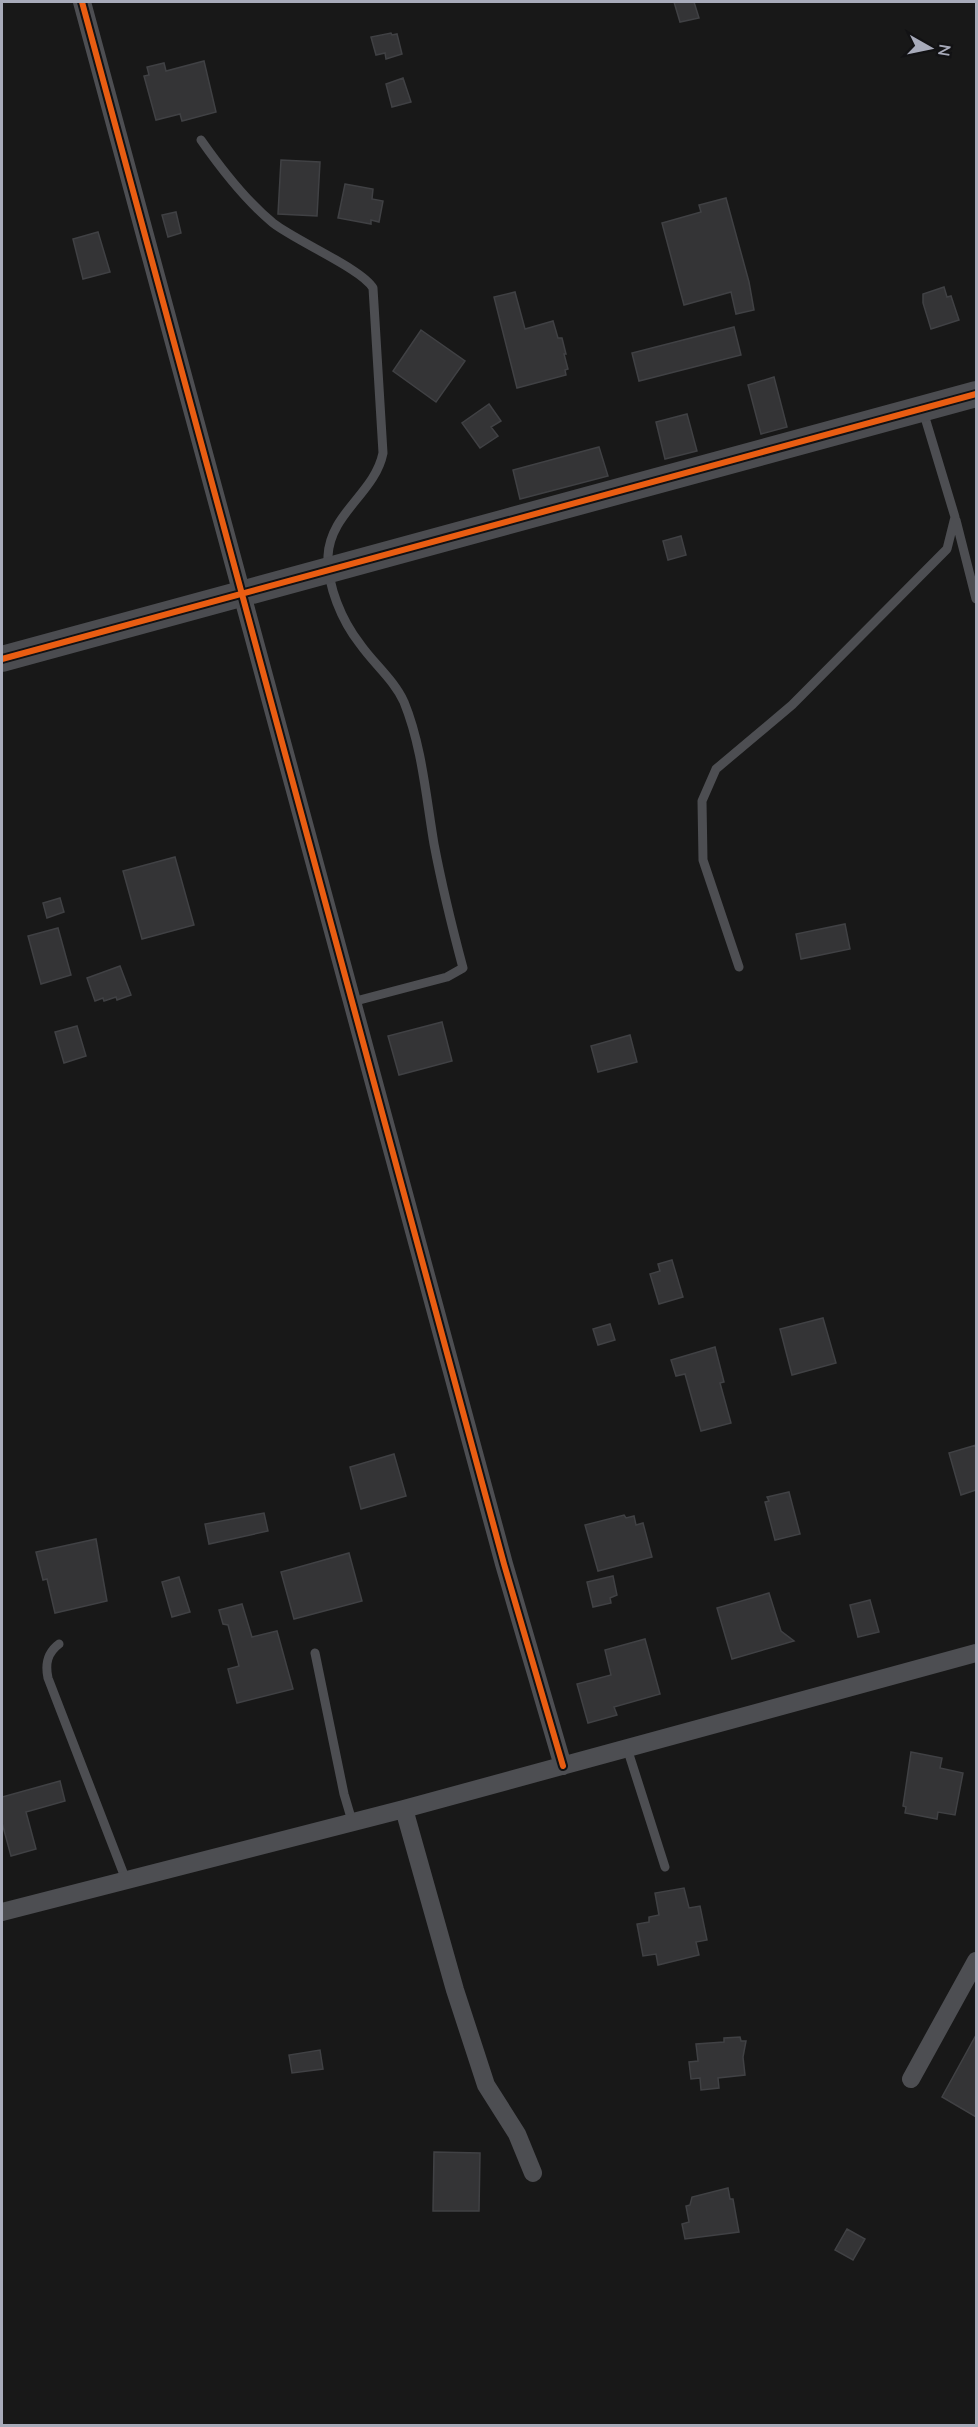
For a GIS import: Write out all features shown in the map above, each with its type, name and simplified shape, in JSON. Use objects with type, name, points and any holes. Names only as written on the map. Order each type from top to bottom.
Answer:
[{"type":"street","points":[[82,2],[504,1564],[563,1766]]},
{"type":"street","points":[[2,659],[329,572],[976,394]]},
{"type":"street","points":[[2,1912],[404,1809],[976,1653]]},
{"type":"street","points":[[404,1809],[455,1990],[486,2085],[517,2134],[533,2173]]},
{"type":"street","points":[[911,2079],[976,1961]]},
{"type":"lane","points":[[201,140],[234,184],[273,223],[309,247],[365,278],[373,288],[383,453],[381,464],[372,478],[340,519],[328,553],[329,572],[344,620],[360,644],[399,692],[414,727],[441,882],[463,968],[447,977],[352,1002]]},
{"type":"lane","points":[[922,409],[955,517],[976,599]]},
{"type":"lane","points":[[738,967],[703,860],[702,801],[716,769],[792,705],[931,567],[947,549],[955,517]]},
{"type":"lane","points":[[59,1644],[52,1649],[46,1665],[48,1678],[126,1880]]},
{"type":"lane","points":[[315,1653],[352,1821]]},
{"type":"lane","points":[[627,1749],[664,1867]]},
{"type":"building","points":[[674,2],[694,2],[699,18],[680,22]]},
{"type":"building","points":[[391,33],[392,35],[397,34],[402,54],[386,59],[385,53],[376,55],[371,37]]},
{"type":"building","points":[[204,61],[216,112],[182,121],[180,114],[156,120],[144,76],[149,75],[147,67],[164,63],[166,71]]},
{"type":"building","points":[[403,78],[411,102],[392,107],[386,84]]},
{"type":"building","points":[[281,160],[320,162],[317,216],[278,214]]},
{"type":"building","points":[[345,184],[373,189],[372,199],[383,201],[379,222],[371,220],[371,224],[338,218]]},
{"type":"building","points":[[726,198],[749,282],[754,310],[736,314],[731,292],[684,305],[662,223],[701,212],[699,205]]},
{"type":"building","points":[[176,212],[181,233],[168,237],[162,215]]},
{"type":"building","points":[[98,232],[110,272],[83,279],[73,239]]},
{"type":"building","points":[[944,287],[947,297],[951,296],[959,320],[931,329],[923,303],[923,294]]},
{"type":"building","points":[[515,292],[525,329],[553,321],[558,338],[562,338],[566,354],[564,354],[568,369],[565,370],[566,375],[517,388],[494,297]]},
{"type":"building","points":[[734,327],[741,355],[639,381],[632,353]]},
{"type":"building","points":[[421,330],[465,361],[436,402],[393,371]]},
{"type":"building","points":[[774,377],[787,427],[761,434],[748,385]]},
{"type":"building","points":[[489,404],[501,421],[491,427],[498,436],[480,448],[462,423]]},
{"type":"building","points":[[687,414],[697,451],[665,459],[656,422]]},
{"type":"building","points":[[599,447],[608,476],[520,499],[513,470]]},
{"type":"building","points":[[681,536],[686,555],[668,560],[663,541]]},
{"type":"building","points":[[175,857],[194,925],[142,939],[123,871]]},
{"type":"building","points":[[60,898],[64,912],[47,918],[43,903]]},
{"type":"building","points":[[845,924],[850,949],[801,959],[796,934]]},
{"type":"building","points":[[58,928],[71,975],[41,984],[28,936]]},
{"type":"building","points":[[120,966],[131,995],[117,1000],[116,997],[95,1001],[87,978]]},
{"type":"building","points":[[442,1022],[452,1061],[399,1075],[388,1036]]},
{"type":"building","points":[[77,1026],[86,1056],[64,1063],[55,1032]]},
{"type":"building","points":[[630,1035],[637,1062],[598,1072],[591,1046]]},
{"type":"building","points":[[672,1260],[683,1297],[659,1304],[650,1274],[660,1271],[658,1264]]},
{"type":"building","points":[[823,1318],[836,1363],[792,1375],[780,1329]]},
{"type":"building","points":[[610,1324],[615,1340],[598,1345],[593,1329]]},
{"type":"building","points":[[715,1347],[724,1382],[720,1383],[731,1423],[701,1431],[685,1374],[676,1376],[671,1360]]},
{"type":"building","points":[[976,1445],[976,1490],[961,1495],[949,1453]]},
{"type":"building","points":[[394,1454],[406,1496],[361,1509],[350,1467]]},
{"type":"building","points":[[789,1492],[800,1534],[775,1540],[765,1502],[769,1501],[767,1497]]},
{"type":"building","points":[[264,1513],[268,1531],[209,1544],[205,1524]]},
{"type":"building","points":[[624,1515],[626,1518],[634,1516],[636,1525],[643,1523],[652,1557],[598,1571],[585,1525]]},
{"type":"building","points":[[96,1539],[107,1601],[55,1613],[47,1579],[43,1580],[36,1552]]},
{"type":"building","points":[[349,1553],[362,1601],[294,1619],[281,1572]]},
{"type":"building","points":[[613,1576],[617,1595],[610,1598],[611,1603],[593,1607],[587,1582]]},
{"type":"building","points":[[179,1577],[190,1612],[172,1617],[162,1582]]},
{"type":"building","points":[[769,1593],[781,1631],[794,1641],[732,1659],[717,1608]]},
{"type":"building","points":[[870,1600],[879,1632],[858,1637],[850,1605]]},
{"type":"building","points":[[242,1604],[252,1637],[277,1631],[293,1689],[237,1703],[228,1669],[239,1666],[228,1625],[223,1624],[219,1610]]},
{"type":"building","points":[[645,1639],[660,1694],[614,1707],[617,1715],[588,1723],[577,1684],[611,1675],[605,1650]]},
{"type":"building","points":[[911,1752],[942,1758],[940,1768],[963,1773],[955,1815],[938,1812],[937,1819],[905,1813],[906,1807],[903,1806]]},
{"type":"building","points":[[60,1781],[65,1801],[26,1812],[36,1849],[11,1856],[2,1823],[2,1797]]},
{"type":"building","points":[[684,1888],[689,1908],[700,1906],[707,1940],[696,1942],[699,1955],[658,1965],[656,1954],[643,1956],[637,1924],[649,1922],[649,1917],[659,1915],[655,1893]]},
{"type":"building","points":[[976,2035],[976,2117],[942,2097]]},
{"type":"building","points":[[740,2037],[741,2041],[746,2041],[743,2057],[745,2075],[718,2078],[719,2088],[701,2090],[700,2078],[691,2079],[689,2062],[698,2061],[696,2044],[724,2042],[724,2038]]},
{"type":"building","points":[[320,2050],[323,2069],[292,2073],[289,2055]]},
{"type":"building","points":[[434,2152],[480,2153],[479,2211],[433,2211]]},
{"type":"building","points":[[728,2188],[730,2199],[733,2199],[739,2232],[685,2239],[682,2224],[689,2222],[686,2206],[690,2205],[692,2197]]},
{"type":"building","points":[[847,2229],[865,2239],[853,2260],[835,2250]]},
{"type":"cycle path","points":[[82,2],[504,1564],[563,1766]]},
{"type":"cycle path","points":[[2,659],[976,394]]}]
